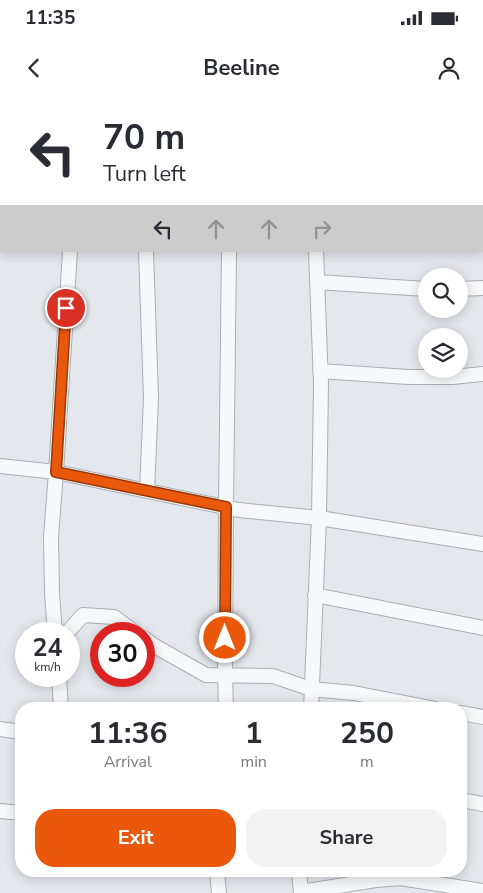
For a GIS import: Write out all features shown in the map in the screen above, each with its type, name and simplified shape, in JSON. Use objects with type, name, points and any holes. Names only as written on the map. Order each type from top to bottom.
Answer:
[{"type":"street","points":[[54,622],[51,537],[70,252]]},
{"type":"street","points":[[146,252],[151,398],[147,491]]},
{"type":"street","points":[[226,702],[226,507],[230,252]]},
{"type":"street","points":[[311,702],[319,518],[320,371],[316,252]]},
{"type":"street","points":[[317,282],[418,288]]},
{"type":"street","points":[[468,289],[483,288]]},
{"type":"street","points":[[320,371],[408,377],[483,374]]},
{"type":"street","points":[[0,466],[56,472],[239,510],[319,518],[483,544]]},
{"type":"street","points":[[316,595],[483,628]]},
{"type":"street","points":[[77,622],[83,615],[114,617],[121,622]]},
{"type":"street","points":[[155,646],[206,675],[273,676],[311,690],[354,694],[398,702]]},
{"type":"street","points":[[60,687],[61,702]]},
{"type":"street","points":[[467,715],[483,718]]},
{"type":"street","points":[[0,729],[15,731]]},
{"type":"street","points":[[467,801],[483,804]]},
{"type":"street","points":[[0,811],[15,812]]},
{"type":"street","points":[[218,877],[219,893]]},
{"type":"street","points":[[300,877],[301,893],[376,880],[387,881],[400,878],[483,891]]},
{"type":"route","points":[[66,308],[56,472],[226,507],[225,638]]}]
